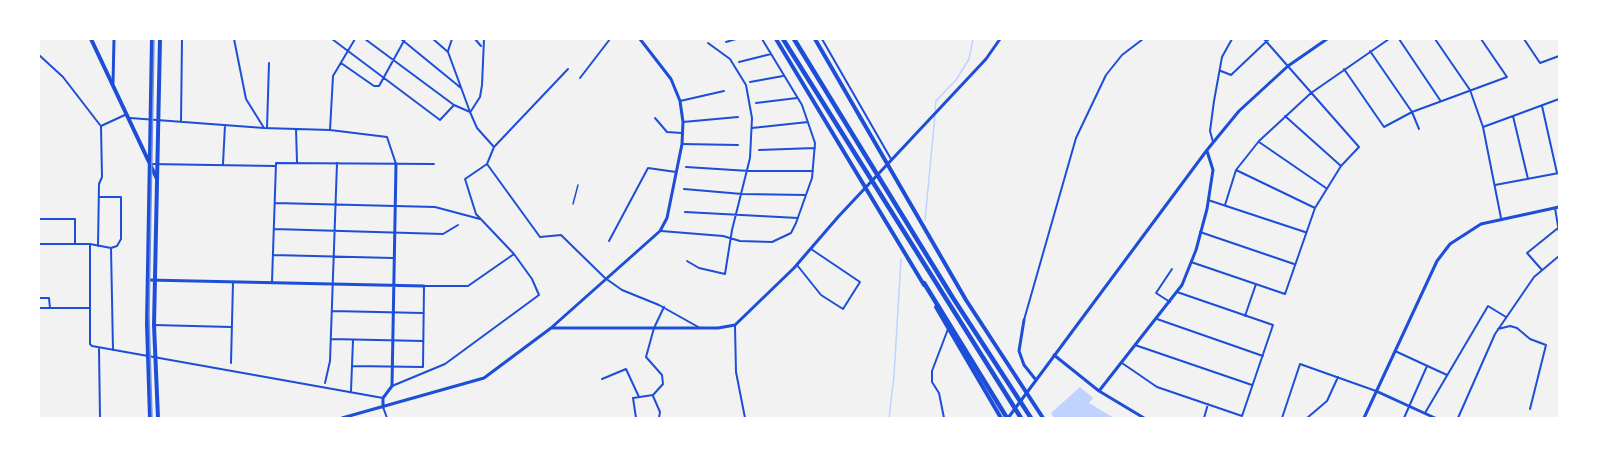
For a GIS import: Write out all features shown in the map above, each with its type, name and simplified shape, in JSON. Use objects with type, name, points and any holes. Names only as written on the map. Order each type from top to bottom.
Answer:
[{"type":"highway","points":[[91,39],[158,181]]},
{"type":"highway","points":[[150,418],[148,280],[152,39]]},
{"type":"highway","points":[[158,418],[154,325],[160,39]]},
{"type":"highway","points":[[776,39],[1007,418]]},
{"type":"highway","points":[[783,39],[1021,418]]},
{"type":"highway","points":[[795,39],[1030,418]]},
{"type":"highway","points":[[815,39],[966,300],[1043,418]]},
{"type":"highway","points":[[924,283],[948,329],[1001,418]]},
{"type":"street","points":[[113,85],[114,39]]},
{"type":"street","points":[[181,122],[182,39]]},
{"type":"street","points":[[234,39],[246,99],[266,128]]},
{"type":"street","points":[[332,39],[440,120],[453,105]]},
{"type":"street","points":[[330,130],[333,76],[355,39]]},
{"type":"street","points":[[365,39],[453,105],[470,112]]},
{"type":"street","points":[[433,39],[448,51],[477,128],[494,147]]},
{"type":"street","points":[[448,51],[452,39]]},
{"type":"street","points":[[475,39],[482,48]]},
{"type":"street","points":[[470,112],[480,97],[484,39]]},
{"type":"street","points":[[580,78],[610,39]]},
{"type":"street","points":[[342,418],[484,378],[551,328],[604,278],[660,231],[667,218],[682,144],[683,122],[680,101],[671,79],[640,39]]},
{"type":"street","points":[[687,261],[699,268],[725,274],[736,216],[749,171],[752,128],[746,85],[730,59],[704,39]]},
{"type":"street","points":[[726,42],[736,39]]},
{"type":"street","points":[[660,231],[756,242],[782,240],[791,233],[813,171],[815,148],[809,122],[762,39]]},
{"type":"street","points":[[822,39],[891,159]]},
{"type":"street","points":[[551,328],[702,328],[735,325],[797,265],[866,186],[986,59],[1000,39]]},
{"type":"street","points":[[1036,380],[1024,365],[1019,351],[1024,320],[1076,138],[1106,75],[1122,55],[1143,39]]},
{"type":"street","points":[[1213,142],[1210,131],[1222,57],[1232,39]]},
{"type":"street","points":[[1007,418],[1213,142],[1239,111],[1288,66],[1327,39]]},
{"type":"street","points":[[1225,205],[1236,170],[1259,141],[1311,93],[1389,39]]},
{"type":"street","points":[[1399,39],[1440,100]]},
{"type":"street","points":[[1435,39],[1470,90],[1483,127],[1502,218]]},
{"type":"street","points":[[1344,69],[1384,128],[1440,100],[1507,77],[1482,39]]},
{"type":"street","points":[[1524,39],[1540,63],[1559,57]]},
{"type":"street","points":[[341,63],[374,86],[379,86],[403,40],[462,89]]},
{"type":"street","points":[[1191,262],[1284,294],[1315,208],[1341,166],[1359,147],[1266,40],[1232,75],[1220,71]]},
{"type":"street","points":[[1370,51],[1412,112],[1419,129]]},
{"type":"street","points":[[739,62],[771,54]]},
{"type":"street","points":[[39,55],[63,77],[101,126],[102,177],[99,184],[98,246]]},
{"type":"street","points":[[266,128],[269,63]]},
{"type":"street","points":[[387,418],[383,398],[392,386],[445,364],[539,295],[532,279],[514,254],[474,210],[472,196],[465,179],[487,164],[494,147],[568,69]]},
{"type":"street","points":[[750,82],[784,75]]},
{"type":"street","points":[[680,101],[723,91]]},
{"type":"street","points":[[756,104],[797,98]]},
{"type":"street","points":[[1483,127],[1559,99]]},
{"type":"street","points":[[1495,185],[1558,173],[1542,106]]},
{"type":"street","points":[[1285,115],[1341,166]]},
{"type":"street","points":[[101,126],[128,116],[151,120],[266,128],[330,130],[387,137],[396,164],[392,386]]},
{"type":"street","points":[[1513,116],[1528,180]]},
{"type":"street","points":[[683,122],[738,117]]},
{"type":"street","points":[[655,118],[667,132],[683,134]]},
{"type":"street","points":[[752,128],[809,122]]},
{"type":"street","points":[[223,164],[225,125]]},
{"type":"street","points":[[296,129],[297,162]]},
{"type":"street","points":[[1259,141],[1326,188]]},
{"type":"street","points":[[682,144],[738,145]]},
{"type":"street","points":[[759,150],[815,148]]},
{"type":"street","points":[[1099,391],[1170,302],[1191,262],[1208,200],[1213,170],[1207,150]]},
{"type":"street","points":[[272,282],[275,166],[280,161],[434,164]]},
{"type":"street","points":[[325,383],[330,361],[337,163]]},
{"type":"street","points":[[150,164],[275,166]]},
{"type":"street","points":[[487,164],[540,237],[561,234],[604,278],[622,290],[663,307],[702,328]]},
{"type":"street","points":[[686,167],[749,171],[813,171]]},
{"type":"street","points":[[609,242],[648,168],[676,172]]},
{"type":"street","points":[[1236,170],[1315,208]]},
{"type":"street","points":[[573,204],[578,185]]},
{"type":"street","points":[[684,189],[742,195],[806,195]]},
{"type":"street","points":[[39,244],[90,244],[111,248],[117,246],[121,238],[121,197],[99,197]]},
{"type":"street","points":[[1208,200],[1305,232]]},
{"type":"street","points":[[274,203],[435,207],[480,219]]},
{"type":"street","points":[[1364,418],[1442,253],[1458,237],[1481,224],[1557,208],[1559,232]]},
{"type":"street","points":[[685,212],[798,218]]},
{"type":"street","points":[[39,219],[75,219],[75,244]]},
{"type":"street","points":[[274,229],[443,234],[458,225]]},
{"type":"street","points":[[1542,270],[1527,253],[1558,228]]},
{"type":"street","points":[[1200,232],[1295,264]]},
{"type":"street","points":[[90,244],[90,344],[99,348],[383,398]]},
{"type":"street","points":[[111,248],[113,350]]},
{"type":"street","points":[[797,265],[821,295],[843,309],[860,282],[811,249]]},
{"type":"street","points":[[148,280],[468,286],[514,254]]},
{"type":"street","points":[[273,255],[394,258]]},
{"type":"street","points":[[1458,418],[1487,346],[1542,270],[1559,256]]},
{"type":"street","points":[[1170,302],[1156,293],[1172,269]]},
{"type":"street","points":[[1422,276],[1429,279]]},
{"type":"street","points":[[231,363],[233,282]]},
{"type":"street","points":[[1245,316],[1256,284]]},
{"type":"street","points":[[352,366],[423,367],[424,286]]},
{"type":"street","points":[[1121,362],[1157,387],[1242,416],[1273,325],[1177,292]]},
{"type":"street","points":[[39,298],[50,298],[50,308]]},
{"type":"street","points":[[1425,413],[1488,306],[1506,317]]},
{"type":"street","points":[[636,418],[633,398],[653,395],[661,388],[664,379],[645,357],[663,307]]},
{"type":"street","points":[[39,308],[89,308]]},
{"type":"street","points":[[332,311],[424,313]]},
{"type":"street","points":[[1157,319],[1263,356]]},
{"type":"street","points":[[154,325],[231,327]]},
{"type":"street","points":[[735,325],[736,372],[745,418]]},
{"type":"street","points":[[1498,329],[1510,326],[1517,328],[1530,339],[1546,345],[1530,409]]},
{"type":"street","points":[[944,418],[939,393],[932,382],[932,370],[948,329]]},
{"type":"street","points":[[331,339],[423,341]]},
{"type":"street","points":[[351,392],[353,340]]},
{"type":"street","points":[[1135,345],[1253,386]]},
{"type":"street","points":[[99,348],[100,418]]},
{"type":"street","points":[[1395,351],[1447,375]]},
{"type":"street","points":[[1054,355],[1099,391],[1144,418]]},
{"type":"street","points":[[1282,418],[1300,364],[1376,391],[1435,418]]},
{"type":"street","points":[[1404,418],[1428,366]]},
{"type":"street","points":[[602,379],[626,369],[639,397]]},
{"type":"street","points":[[1307,418],[1327,401],[1338,377]]},
{"type":"street","points":[[653,395],[660,412],[658,418]]},
{"type":"street","points":[[1204,418],[1208,404]]},
{"type":"water","points":[[1080,387],[1093,398],[1089,403],[1114,418],[1054,418],[1051,413]]},
{"type":"waterway","points":[[935,110],[936,101],[956,80],[969,59],[973,39]]},
{"type":"waterway","points":[[925,220],[935,115]]},
{"type":"waterway","points":[[889,418],[894,376],[901,259]]},
{"type":"railway","points":[[152,418],[149,314],[154,39]]}]
